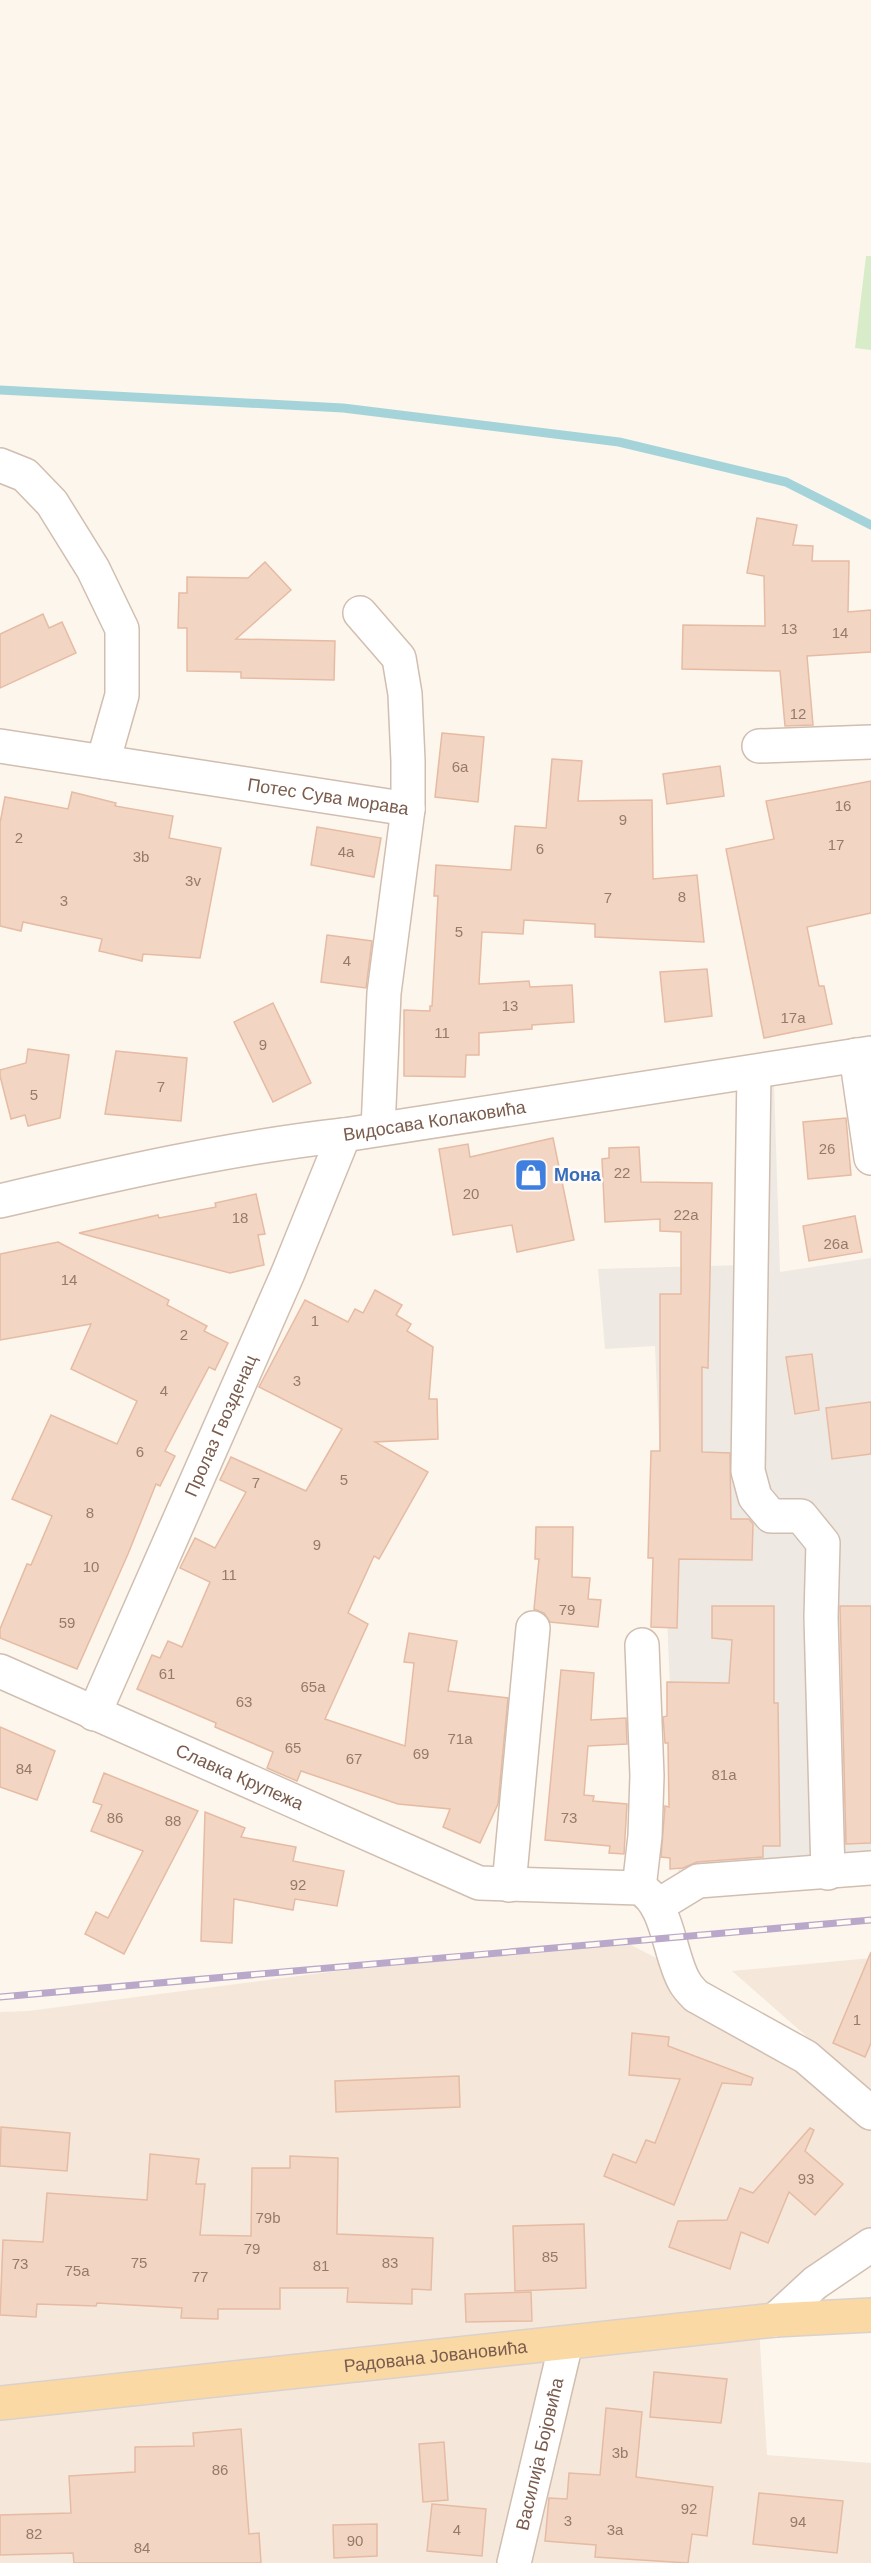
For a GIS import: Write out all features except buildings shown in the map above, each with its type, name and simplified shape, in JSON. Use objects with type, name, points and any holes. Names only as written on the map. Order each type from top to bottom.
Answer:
[{"type":"main road","name":"Радована Јовановића","points":[[0,2403],[775,2320],[871,2315]]},
{"type":"street","points":[[0,465],[25,475],[52,503],[93,569],[122,629],[122,695],[103,762]]},
{"type":"street","points":[[360,613],[399,658],[405,694],[408,809]]},
{"type":"street","points":[[759,746],[871,742]]},
{"type":"street","name":"Потес Сува морава","points":[[0,746],[408,809],[384,993],[378,1129]]},
{"type":"street","points":[[863,1054],[871,1158]]},
{"type":"street","name":"Видосава Колаковића","points":[[0,1201],[226,1152],[863,1054]]},
{"type":"street","points":[[754,1072],[748,1471],[755,1497],[771,1516],[801,1516],[823,1543],[821,1617],[828,1873]]},
{"type":"street","name":"Пролаз Гвозденац","points":[[94,1714],[288,1273],[344,1135]]},
{"type":"street","points":[[534,1628],[494,1884],[648,1897],[698,1881],[871,1868]]},
{"type":"street","points":[[642,1645],[647,1776],[645,1836],[648,1897],[684,1981],[696,1996],[806,2057],[871,2113]]},
{"type":"street","name":"Славка Крупежа","points":[[0,1671],[94,1714],[494,1884]]},
{"type":"street","points":[[775,2320],[815,2283],[871,2245]]},
{"type":"street","name":"Василија Бојовића","points":[[514,2563],[566,2343]]},
{"type":"shaded area","points":[[774,1083],[780,1272],[871,1258],[871,1875],[679,1889],[655,1346],[605,1349],[598,1269],[743,1265],[739,1089]]},
{"type":"shaded area","points":[[629,1944],[699,1980],[871,2113],[871,2246],[758,2312],[767,2455],[871,2463],[871,2563],[0,2563],[0,2012],[28,2011],[337,1971]]},
{"type":"shaded area","points":[[871,1958],[871,2093],[732,1971]]},
{"type":"green space","points":[[866,256],[871,256],[871,350],[855,348]]},
{"type":"waterway","points":[[0,390],[343,408],[619,442],[786,482],[871,525]]},
{"type":"railway","points":[[0,1997],[871,1920]]},
{"type":"place","name":"Мона","points":[[531,1175]]}]
